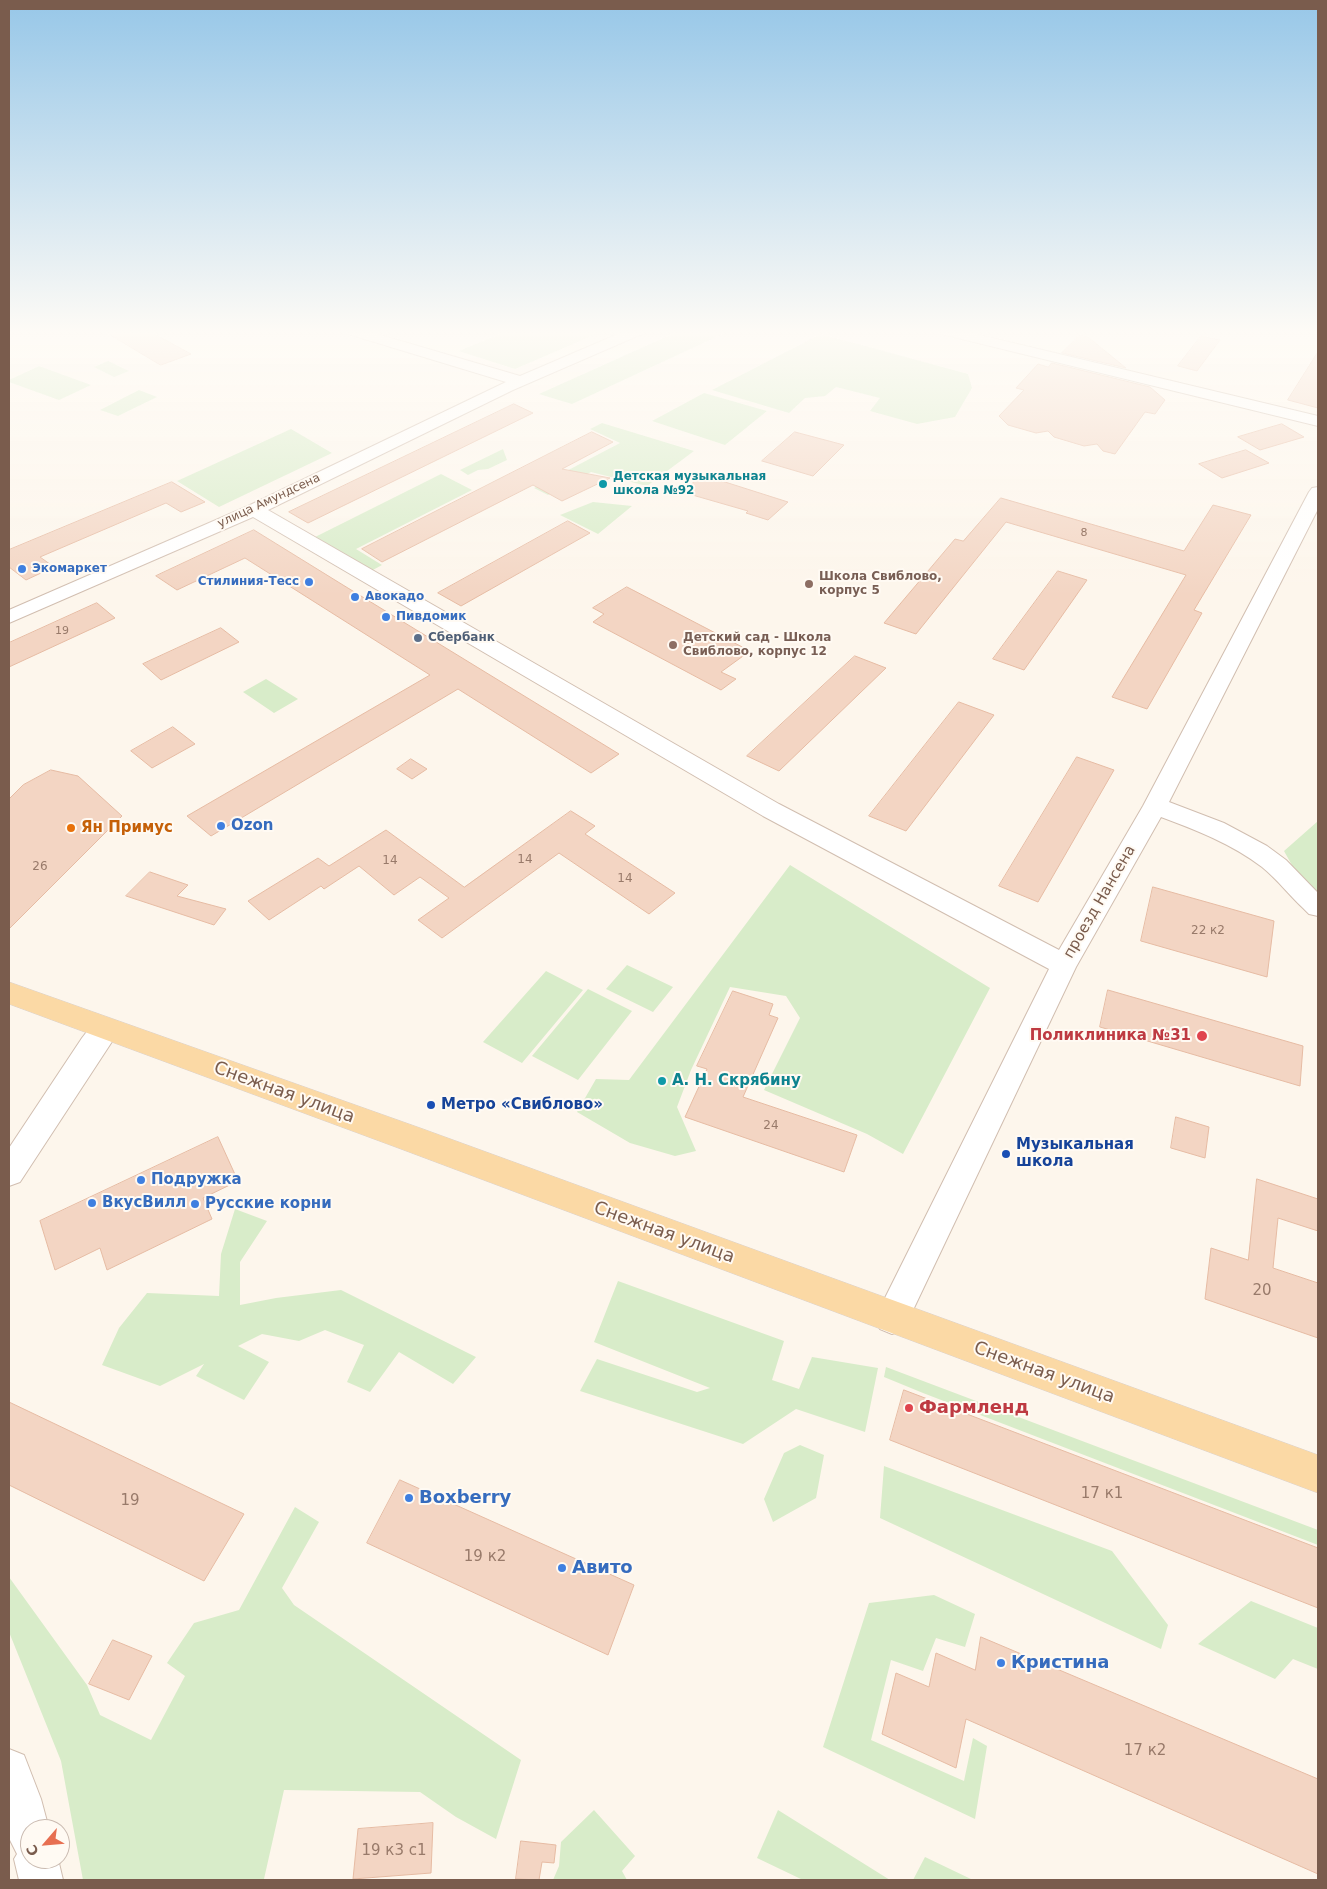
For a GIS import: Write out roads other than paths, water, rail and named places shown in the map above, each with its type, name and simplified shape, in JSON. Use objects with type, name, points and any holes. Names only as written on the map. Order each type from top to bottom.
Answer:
[{"type":"main road","name":"Снежная улица","points":[[9,993],[420,1142],[1318,1474]]},
{"type":"street","name":"улица Амундсена","points":[[9,617],[254,510],[441,419]]},
{"type":"street","name":"проезд Нансена","points":[[892,1318],[1064,965],[1155,806],[1318,492]]},
{"type":"street","points":[[254,510],[581,698],[771,810],[1064,965]]},
{"type":"street","points":[[1155,806],[1196,822],[1270,860],[1318,907]]},
{"type":"street","points":[[9,1173],[45,1119],[75,1068],[105,1029]]},
{"type":"street","points":[[9,1770],[25,1819]]},
{"type":"place","name":"Детская музыкальная школа №92","points":[[603,484]]},
{"type":"place","name":"Экомаркет","points":[[22,569]]},
{"type":"place","name":"Стилиния-Тесс","points":[[309,582]]},
{"type":"place","name":"Школа Свиблово, корпус 5","points":[[809,584]]},
{"type":"place","name":"Авокадо","points":[[355,597]]},
{"type":"place","name":"Пивдомик","points":[[386,617]]},
{"type":"place","name":"Сбербанк","points":[[418,638]]},
{"type":"place","name":"Детский сад - Школа Свиблово, корпус 12","points":[[673,645]]},
{"type":"place","name":"Ozon","points":[[221,826]]},
{"type":"place","name":"Ян Примус","points":[[71,828]]},
{"type":"place","name":"Поликлиника №31","points":[[1202,1036]]},
{"type":"place","name":"А. Н. Скрябину","points":[[662,1081]]},
{"type":"place","name":"Метро «Свиблово»","points":[[431,1105]]},
{"type":"place","name":"Музыкальная школа","points":[[1006,1154]]},
{"type":"place","name":"Подружка","points":[[141,1180]]},
{"type":"place","name":"ВкусВилл","points":[[92,1203]]},
{"type":"place","name":"Русские корни","points":[[195,1204]]},
{"type":"place","name":"Фармленд","points":[[909,1408]]},
{"type":"place","name":"Boxberry","points":[[409,1498]]},
{"type":"place","name":"Авито","points":[[562,1568]]},
{"type":"place","name":"Кристина","points":[[1001,1663]]}]
